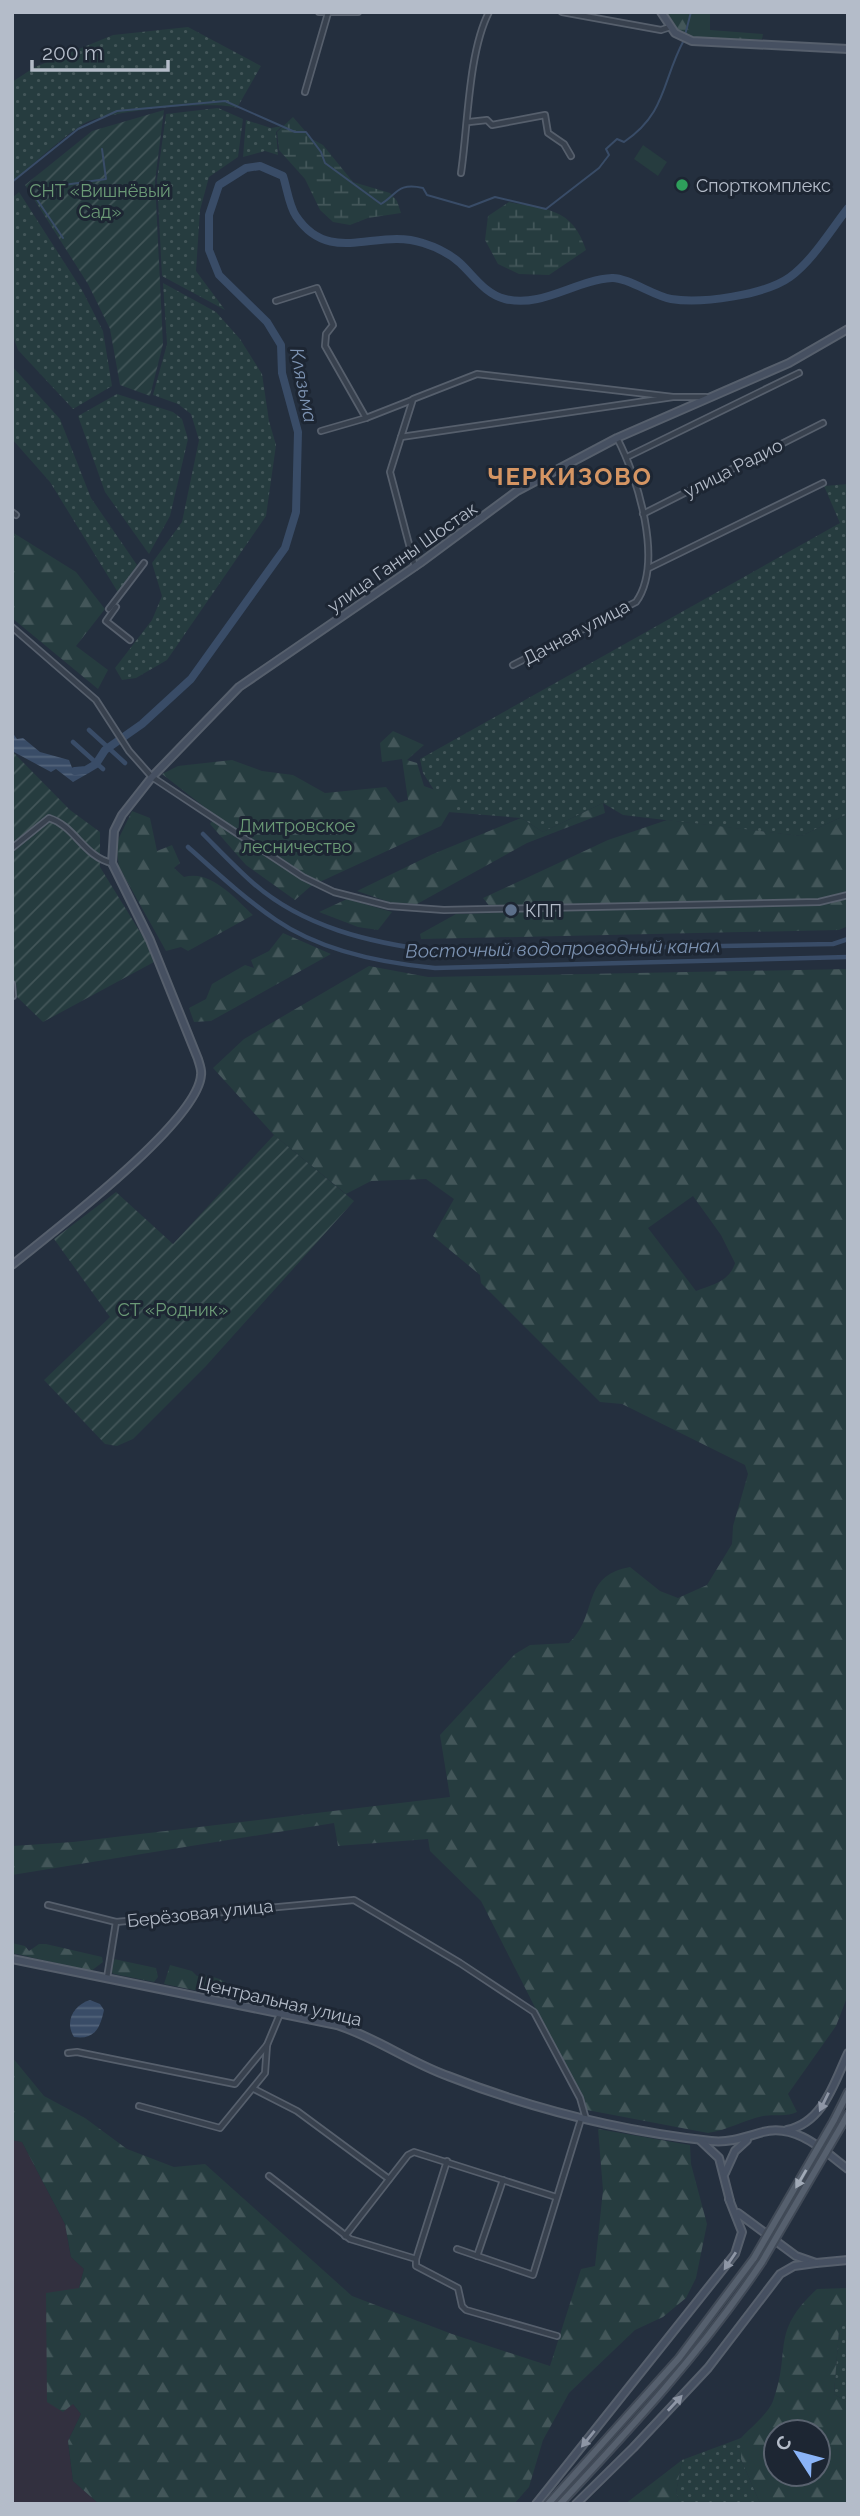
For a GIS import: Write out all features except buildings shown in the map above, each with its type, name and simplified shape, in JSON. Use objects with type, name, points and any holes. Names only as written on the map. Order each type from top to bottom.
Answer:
[{"type":"main road","points":[[661,12],[670,27],[686,38],[848,49]]},
{"type":"main road","name":"улица Ганны Шостак","points":[[112,863],[114,831],[122,815],[152,777],[239,687],[415,567],[517,491],[617,438],[789,363],[848,329]]},
{"type":"main road","points":[[12,1265],[107,1188],[172,1122],[194,1094],[201,1075],[198,1059],[150,940],[112,863]]},
{"type":"main road","name":"Центральная улица","points":[[12,1959],[353,2030],[449,2077],[572,2116],[722,2142],[808,2124],[818,2113],[848,2053]]},
{"type":"main road","points":[[548,2504],[678,2358],[754,2258],[848,2092]]},
{"type":"main road","points":[[560,2504],[688,2363],[762,2263],[848,2114]]},
{"type":"main road","points":[[782,2131],[804,2138],[848,2169]]},
{"type":"main road","points":[[725,2184],[729,2159],[742,2143],[752,2137]]},
{"type":"main road","points":[[536,2504],[735,2254],[742,2232],[729,2199],[719,2158],[706,2143],[696,2139]]},
{"type":"main road","points":[[729,2199],[743,2217],[760,2231],[796,2256],[816,2263]]},
{"type":"main road","points":[[576,2504],[634,2448],[708,2368],[780,2274],[794,2266],[848,2258]]},
{"type":"street","points":[[319,12],[358,12]]},
{"type":"street","points":[[461,173],[473,72],[482,24],[489,12]]},
{"type":"street","points":[[562,12],[661,30],[670,27]]},
{"type":"street","points":[[305,92],[328,13]]},
{"type":"street","points":[[469,122],[486,120],[492,125],[545,115],[548,133],[564,144],[571,156]]},
{"type":"street","points":[[276,301],[317,288],[321,293],[333,325],[326,334],[325,346],[366,418]]},
{"type":"street","points":[[627,457],[799,373]]},
{"type":"street","points":[[321,431],[366,418],[477,374],[673,397],[706,397]]},
{"type":"street","points":[[401,437],[673,397]]},
{"type":"street","points":[[413,400],[390,472],[415,567]]},
{"type":"street","name":"улица Радио","points":[[643,514],[823,423]]},
{"type":"street","name":"Дачная улица","points":[[513,665],[636,602],[646,587],[649,568],[643,514],[627,457],[617,438]]},
{"type":"street","points":[[649,568],[823,483]]},
{"type":"street","points":[[109,609],[144,563]]},
{"type":"street","points":[[116,607],[106,621],[130,640]]},
{"type":"street","points":[[12,627],[96,700],[129,751],[152,777],[303,877],[334,892],[398,907],[475,910],[819,902],[848,895]]},
{"type":"street","points":[[12,848],[49,818],[60,821],[96,858],[112,863]]},
{"type":"street","points":[[12,984],[12,996]]},
{"type":"street","name":"Берёзовая улица","points":[[48,1905],[116,1922],[354,1900],[534,2011],[580,2098],[584,2119]]},
{"type":"street","points":[[107,1978],[116,1922]]},
{"type":"street","points":[[68,2053],[77,2052],[235,2084],[267,2045],[281,2013]]},
{"type":"street","points":[[139,2106],[220,2128],[265,2073],[267,2045]]},
{"type":"street","points":[[254,2089],[297,2111],[389,2179]]},
{"type":"street","points":[[457,2249],[533,2275],[556,2197],[584,2119]]},
{"type":"street","points":[[345,2236],[389,2179],[414,2152],[556,2197]]},
{"type":"street","points":[[447,2161],[416,2266],[458,2288],[462,2306],[466,2310],[557,2336]]},
{"type":"street","points":[[269,2176],[345,2236],[416,2259]]},
{"type":"street","points":[[477,2256],[503,2180]]},
{"type":"shaded area","points":[[12,2140],[22,2142],[65,2224],[71,2257],[84,2269],[79,2288],[73,2404],[81,2414],[68,2441],[73,2481],[99,2504],[12,2504]]},
{"type":"green space","points":[[661,12],[710,12],[710,30],[763,34],[762,39],[692,41],[675,33]]},
{"type":"green space","points":[[188,27],[261,66],[237,108],[207,105],[162,108],[117,114],[87,122],[48,151],[12,184],[12,82],[35,67],[113,35]]},
{"type":"green space","points":[[218,108],[243,119],[238,157],[209,177],[200,210],[196,271],[225,310],[162,276],[157,180],[166,114]]},
{"type":"green space","name":"СНТ «Вишнёвый Сад»","points":[[164,110],[155,181],[163,344],[150,396],[120,385],[110,329],[88,284],[25,185],[92,131]]},
{"type":"green space","points":[[293,117],[312,139],[323,145],[353,182],[390,193],[397,201],[401,213],[368,218],[350,225],[333,222],[320,210],[305,179],[279,150],[277,132]]},
{"type":"green space","points":[[246,120],[271,128],[282,126],[276,132],[278,155],[265,151],[243,157]]},
{"type":"green space","points":[[643,145],[667,162],[658,176],[634,159]]},
{"type":"green space","points":[[19,192],[82,290],[103,331],[112,386],[73,409],[18,350],[12,333],[12,198]]},
{"type":"green space","points":[[509,202],[546,209],[566,218],[580,236],[586,250],[549,275],[519,274],[498,264],[485,240],[488,216]]},
{"type":"green space","points":[[163,283],[216,312],[240,339],[262,374],[269,421],[276,445],[266,516],[167,660],[136,678],[122,680],[115,668],[152,620],[162,596],[152,563],[182,522],[199,440],[191,414],[178,404],[153,395],[167,344]]},
{"type":"green space","points":[[12,366],[60,419],[91,498],[137,565],[119,594],[50,482],[12,439]]},
{"type":"green space","points":[[117,394],[173,412],[182,419],[188,439],[170,516],[149,554],[105,492],[78,416]]},
{"type":"green space","points":[[848,484],[848,814],[801,836],[623,815],[603,803],[543,832],[521,818],[448,812],[423,773],[420,759],[840,523],[824,486]]},
{"type":"green space","points":[[12,532],[76,572],[105,609],[76,646],[108,670],[98,689],[12,618]]},
{"type":"green space","name":"Дмитровское лесничество","points":[[393,731],[424,745],[407,760],[417,763],[424,786],[438,791],[456,784],[468,799],[451,809],[441,826],[311,886],[295,900],[246,865],[210,824],[216,816],[162,774],[178,766],[232,760],[262,771],[293,775],[325,793],[386,787],[398,803],[408,800],[402,759],[382,762],[380,743]]},
{"type":"green space","points":[[12,751],[70,810],[100,832],[100,867],[145,940],[154,962],[43,1022],[15,995],[17,987],[12,977]]},
{"type":"green space","points":[[603,803],[605,813],[527,843],[417,904],[392,903],[357,891],[433,854],[521,818],[543,832]]},
{"type":"green space","points":[[132,811],[150,818],[157,851],[172,845],[180,863],[174,868],[184,877],[203,877],[213,881],[253,915],[188,951],[181,947],[166,951],[119,867],[116,844]]},
{"type":"green space","points":[[848,814],[848,926],[839,930],[421,939],[420,934],[456,914],[495,913],[483,898],[608,840],[667,820],[801,836]]},
{"type":"green space","points":[[347,899],[392,912],[378,930],[358,927],[319,912]]},
{"type":"green space","points":[[283,933],[331,954],[211,1021],[194,1022],[189,1008],[206,999],[212,984],[245,965],[254,968],[251,960],[269,951]]},
{"type":"green space","points":[[369,966],[428,977],[848,969],[848,1995],[836,2026],[788,2094],[797,2112],[763,2116],[708,2133],[587,2110],[481,1901],[430,1851],[428,1839],[338,1846],[334,1823],[12,1875],[12,1846],[73,1842],[450,1797],[440,1735],[515,1654],[530,1645],[569,1643],[584,1621],[597,1588],[614,1572],[630,1567],[660,1591],[678,1598],[707,1585],[732,1544],[733,1526],[748,1474],[745,1465],[622,1404],[600,1402],[481,1283],[480,1275],[433,1236],[454,1199],[426,1179],[371,1181],[346,1194],[274,1135],[213,1068],[244,1039]],"holes":[[[693,1196],[721,1235],[735,1263],[733,1269],[720,1282],[696,1291],[648,1228]]]},
{"type":"green space","name":"СТ «Родник»","points":[[274,1135],[354,1201],[206,1366],[133,1439],[117,1446],[105,1444],[44,1380],[110,1317],[54,1239],[116,1192],[173,1244]]},
{"type":"green space","points":[[12,1943],[25,1946],[29,1951],[39,1944],[46,1944],[102,1957],[103,1962],[91,1971],[12,1953]]},
{"type":"green space","points":[[114,1959],[156,1968],[158,1977],[154,1982],[114,1974],[111,1972]]},
{"type":"green space","points":[[170,1965],[192,1971],[197,1976],[224,1981],[227,1983],[223,1996],[164,1984]]},
{"type":"green space","points":[[12,2057],[44,2096],[85,2118],[127,2149],[174,2167],[205,2164],[352,2296],[452,2334],[550,2366],[581,2269],[595,2266],[603,2190],[598,2129],[690,2145],[691,2164],[707,2224],[696,2278],[686,2298],[663,2317],[635,2330],[569,2393],[543,2440],[529,2487],[514,2504],[99,2504],[73,2481],[68,2441],[81,2414],[73,2404],[63,2412],[47,2402],[46,2293],[79,2288],[84,2269],[71,2257],[65,2224],[22,2142],[12,2140]]},
{"type":"green space","points":[[848,2288],[848,2317],[839,2330],[834,2394],[848,2403],[848,2504],[763,2504],[759,2501],[741,2459],[741,2438],[763,2416],[773,2401],[787,2330],[802,2304],[817,2289]]},
{"type":"green space","points":[[848,2317],[848,2403],[834,2394],[839,2330]]},
{"type":"green space","points":[[741,2438],[741,2459],[759,2501],[763,2504],[680,2504],[676,2493],[682,2460]]},
{"type":"green space","points":[[682,2460],[676,2493],[680,2504],[625,2504]]},
{"type":"water","points":[[12,732],[17,739],[23,738],[40,752],[69,760],[73,770],[85,767],[87,774],[73,782],[56,769],[51,772],[12,751]]},
{"type":"water","points":[[90,2000],[100,2004],[104,2010],[100,2023],[91,2035],[74,2037],[70,2025],[72,2014],[84,2002]]},
{"type":"waterway","points":[[685,35],[691,12]]},
{"type":"waterway","points":[[12,182],[78,129],[117,111],[225,101],[295,132],[306,132],[321,152],[325,163],[381,204],[398,190],[414,187],[423,188],[427,195],[469,207],[495,197],[546,209],[599,168],[609,155],[606,149],[617,139],[624,142],[648,119],[662,95],[684,40]]},
{"type":"waterway","points":[[57,186],[106,179],[102,149]]},
{"type":"waterway","name":"Клязьма","points":[[75,771],[86,770],[96,764],[105,750],[142,724],[191,679],[285,548],[296,512],[298,432],[282,373],[281,345],[267,322],[219,275],[209,250],[209,215],[219,185],[246,168],[260,166],[283,176],[296,216],[309,231],[324,239],[339,243],[389,239],[423,243],[456,260],[491,293],[519,301],[546,297],[585,283],[612,278],[625,280],[664,297],[684,300],[732,297],[765,289],[798,270],[814,254],[848,208]]},
{"type":"waterway","points":[[36,198],[63,238]]},
{"type":"waterway","name":"Восточный водопроводный канал","points":[[89,730],[125,763]]},
{"type":"waterway","name":"Восточный водопроводный канал","points":[[73,742],[103,769]]},
{"type":"waterway","name":"Восточный водопроводный канал","points":[[203,834],[253,883],[293,911],[315,922],[362,938],[411,948],[436,951],[833,944],[848,939]]},
{"type":"waterway","name":"Восточный водопроводный канал","points":[[188,847],[230,885],[294,931],[352,954],[394,963],[435,968],[848,957]]},
{"type":"place","name":"Спорткомплекс","points":[[682,185]]},
{"type":"place","name":"КПП","points":[[511,910]]},
{"type":"district","name":"ЧЕРКИЗОВО","points":[[570,476]]}]
